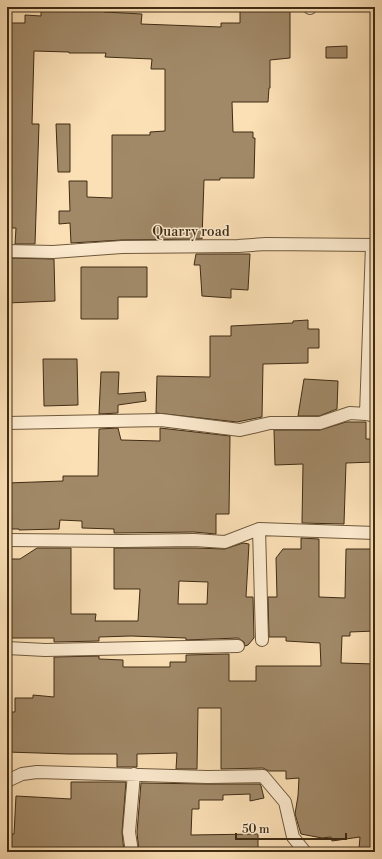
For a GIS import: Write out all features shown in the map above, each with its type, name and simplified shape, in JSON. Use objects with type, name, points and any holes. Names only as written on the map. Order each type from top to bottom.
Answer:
[{"type":"street","name":"Quarry road","points":[[7,251],[53,252],[122,247],[238,246],[266,244],[373,246]]},
{"type":"street","points":[[7,423],[161,420],[240,430],[270,423],[320,423],[350,413],[371,415],[373,246]]},
{"type":"street","points":[[259,529],[262,640]]},
{"type":"street","points":[[7,540],[194,540],[225,542],[259,529],[375,533]]},
{"type":"street","points":[[7,648],[45,650],[238,646]]},
{"type":"street","points":[[7,781],[22,774],[37,772],[208,777],[263,776],[285,802],[293,837],[305,852]]},
{"type":"street","points":[[132,852],[129,832],[134,774]]},
{"type":"building","points":[[41,8],[104,8],[104,12],[142,14],[141,24],[221,27],[221,23],[240,23],[240,9],[290,8],[290,58],[270,60],[270,88],[268,102],[232,102],[233,132],[253,132],[253,138],[255,138],[254,178],[220,178],[220,180],[204,180],[202,239],[122,240],[71,243],[70,223],[59,224],[59,211],[70,211],[69,181],[87,181],[87,197],[112,198],[112,135],[150,135],[150,132],[165,131],[165,69],[151,69],[152,59],[105,57],[106,53],[34,51],[32,124],[39,124],[35,244],[15,244],[16,228],[7,228],[7,23],[25,23],[25,15],[41,16]]},
{"type":"building","points":[[347,46],[347,58],[326,58],[326,47]]},
{"type":"building","points":[[56,124],[70,124],[70,172],[58,172]]},
{"type":"building","points":[[196,254],[250,254],[248,290],[231,289],[231,298],[202,296],[200,265],[194,265]]},
{"type":"building","points":[[7,258],[54,259],[55,301],[7,303]]},
{"type":"building","points":[[81,267],[147,267],[147,297],[118,297],[118,319],[81,319]]},
{"type":"building","points":[[308,320],[308,329],[319,329],[319,348],[308,348],[308,363],[263,364],[262,417],[237,422],[156,413],[157,376],[210,377],[210,336],[231,336],[231,326],[293,323],[293,321]]},
{"type":"building","points":[[43,359],[77,359],[78,405],[44,406]]},
{"type":"building","points":[[101,372],[119,372],[118,394],[145,392],[146,401],[118,405],[118,413],[99,414]]},
{"type":"building","points":[[304,379],[338,381],[337,409],[319,416],[298,416]]},
{"type":"building","points":[[346,422],[366,422],[366,439],[375,439],[375,462],[346,463],[344,524],[302,523],[303,464],[275,465],[274,430],[320,430]]},
{"type":"building","points":[[118,428],[121,440],[160,441],[160,428],[230,436],[229,514],[216,514],[216,534],[194,532],[114,533],[114,529],[82,528],[82,521],[60,520],[59,529],[7,529],[7,483],[63,481],[63,476],[98,476],[99,429]]},
{"type":"building","points":[[301,538],[319,539],[319,597],[345,598],[346,549],[375,549],[375,631],[350,632],[350,636],[342,636],[341,663],[375,664],[375,850],[359,849],[360,837],[332,841],[331,837],[322,838],[301,834],[295,814],[299,778],[286,779],[286,771],[269,771],[263,768],[221,769],[221,708],[198,708],[197,769],[176,769],[177,753],[137,754],[137,767],[117,767],[117,754],[7,752],[7,712],[15,712],[15,698],[33,698],[33,695],[54,697],[54,657],[99,656],[99,659],[123,660],[123,667],[170,667],[170,662],[186,662],[186,655],[229,654],[229,681],[256,681],[256,666],[321,666],[320,643],[286,641],[286,637],[269,637],[268,597],[277,597],[276,558],[283,549],[301,549]]},
{"type":"building","points":[[243,543],[249,544],[246,597],[253,597],[254,638],[248,645],[245,646],[244,642],[238,638],[186,640],[186,638],[131,636],[99,637],[99,641],[54,642],[54,638],[7,638],[7,559],[20,559],[37,548],[71,548],[71,614],[96,614],[95,621],[138,621],[140,589],[114,589],[114,548],[225,549]],"holes":[[[179,581],[208,582],[207,604],[178,604]]]},
{"type":"building","points":[[71,782],[126,782],[122,832],[124,852],[9,852],[10,834],[14,834],[16,796],[71,799]]},
{"type":"building","points":[[141,783],[260,784],[264,798],[250,801],[250,794],[223,795],[223,800],[199,800],[199,809],[192,809],[191,835],[258,834],[258,852],[139,852],[137,832]]}]
